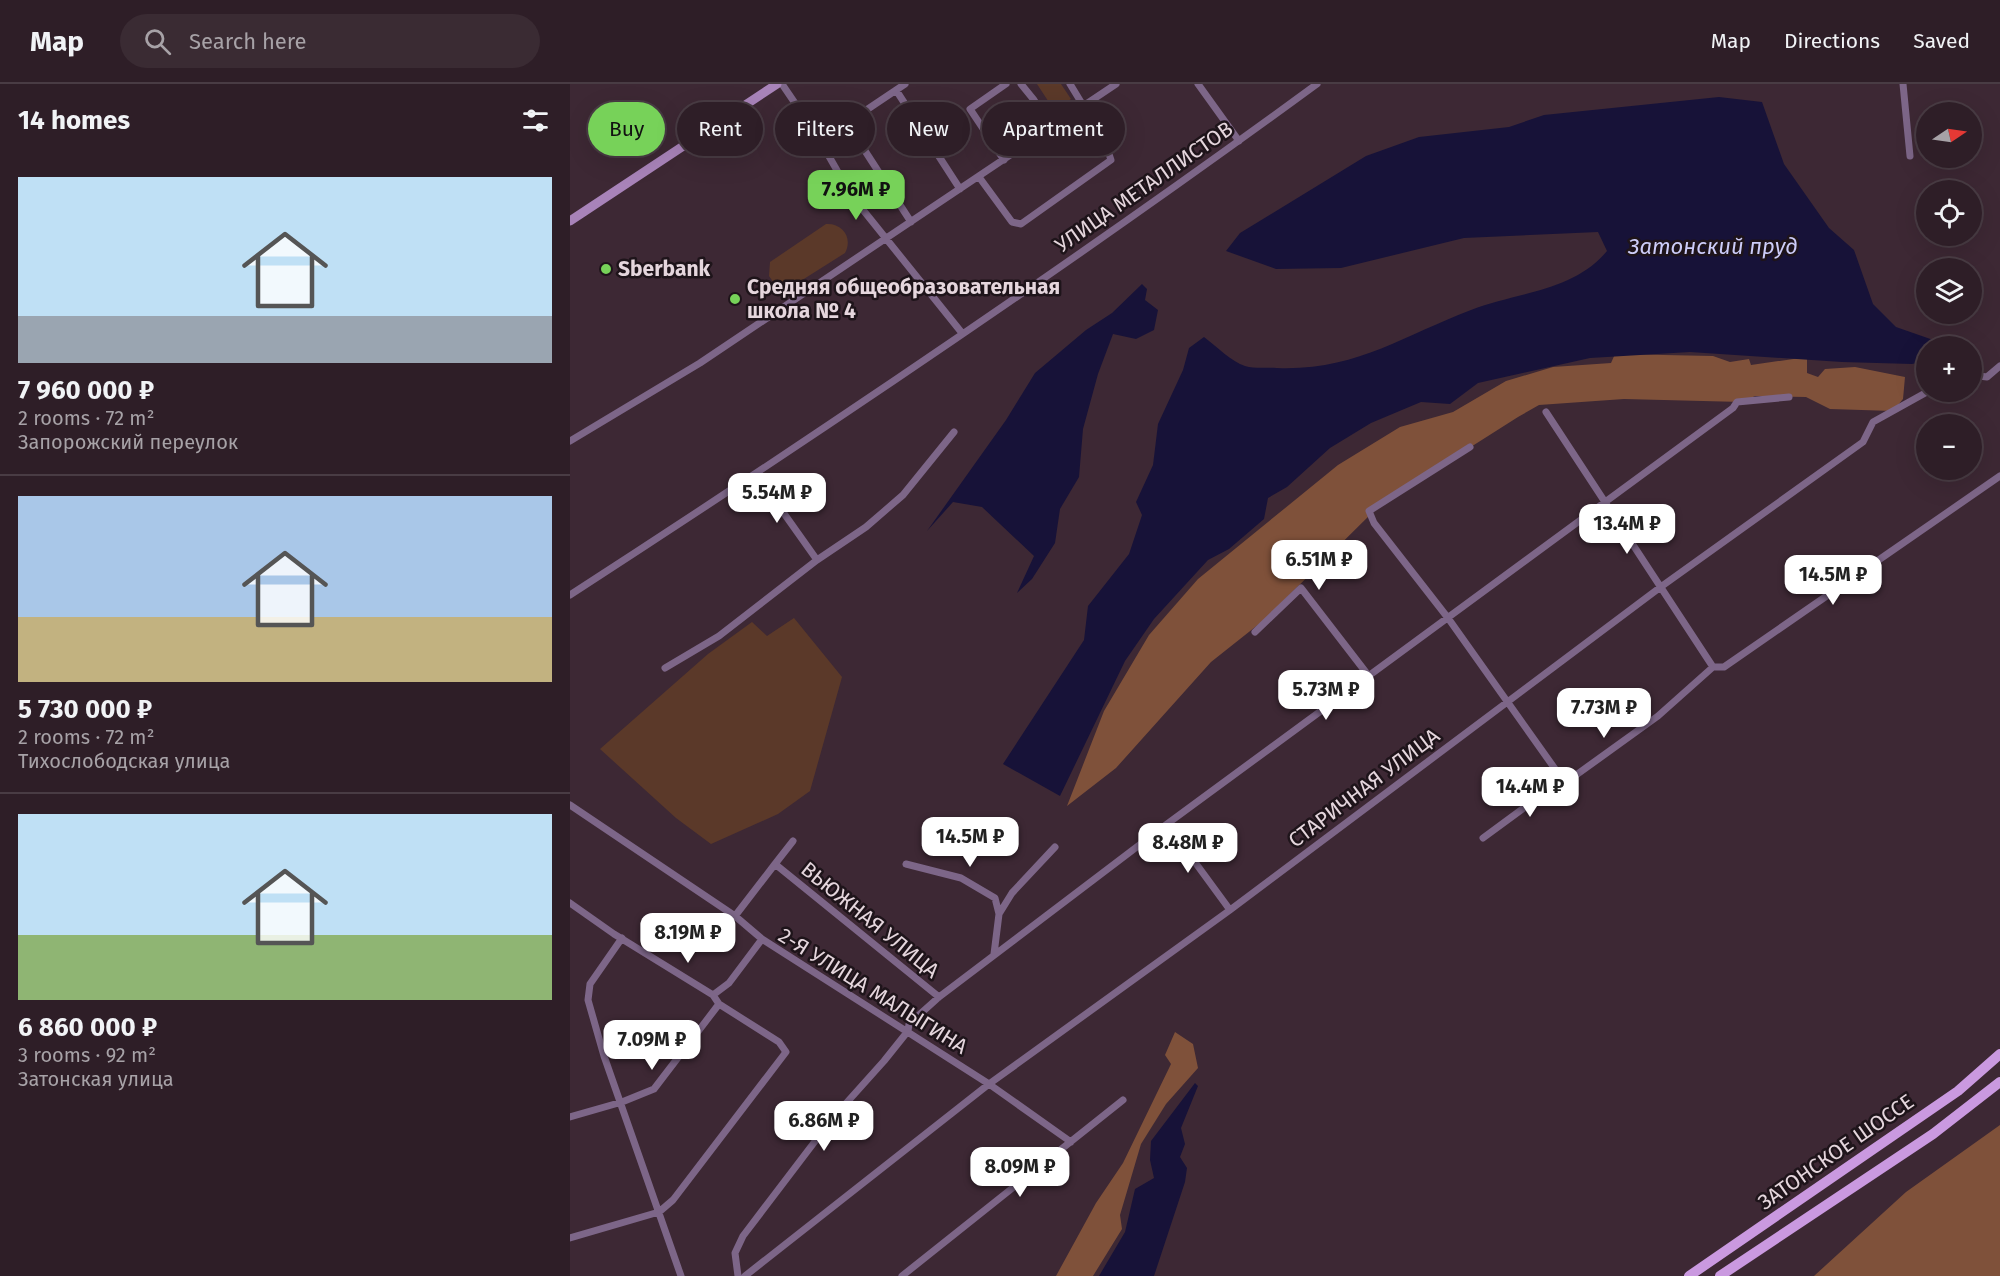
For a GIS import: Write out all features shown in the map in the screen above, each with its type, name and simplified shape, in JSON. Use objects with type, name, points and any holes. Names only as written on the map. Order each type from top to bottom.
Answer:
[{"type":"main road","points":[[570,221],[777,84]]},
{"type":"main road","name":"ЗАТОНСКОЕ ШОССЕ","points":[[1689,1276],[1958,1090],[2000,1054]]},
{"type":"main road","name":"ЗАТОНСКОЕ ШОССЕ","points":[[1720,1276],[1933,1134],[2000,1082]]},
{"type":"street","points":[[782,84],[794,102]]},
{"type":"street","points":[[875,104],[905,84]]},
{"type":"street","points":[[1004,160],[970,109],[1006,84]]},
{"type":"street","points":[[1021,84],[1035,102]]},
{"type":"street","points":[[1070,84],[1080,102]]},
{"type":"street","points":[[1091,102],[1116,84]]},
{"type":"street","points":[[1198,84],[1239,141]]},
{"type":"street","name":"УЛИЦА МЕТАЛЛИСТОВ","points":[[570,595],[756,474],[1239,141],[1317,84]]},
{"type":"street","points":[[1903,84],[1910,156]]},
{"type":"street","points":[[896,90],[960,189]]},
{"type":"street","points":[[829,156],[851,195],[962,333]]},
{"type":"street","points":[[868,156],[911,222]]},
{"type":"street","points":[[570,441],[700,363],[1010,156]]},
{"type":"street","points":[[980,177],[1012,222],[1020,224],[1111,160],[1110,156]]},
{"type":"street","points":[[1982,376],[1987,377],[2000,366]]},
{"type":"street","points":[[738,1276],[735,1253],[743,1236],[832,1119],[908,1031],[909,1024],[939,997],[1167,824],[1733,408],[1737,402],[1790,397]]},
{"type":"street","name":"СТАРИЧНАЯ УЛИЦА","points":[[745,1276],[990,1084],[1230,910],[1662,586],[1863,442],[1873,422],[1916,398]]},
{"type":"street","points":[[1546,412],[1606,500],[1713,667]]},
{"type":"street","points":[[664,668],[719,636],[817,560],[866,527],[903,495],[954,432]]},
{"type":"street","points":[[1470,447],[1369,511],[1374,523],[1448,618],[1564,781]]},
{"type":"street","points":[[756,474],[817,560]]},
{"type":"street","points":[[1483,838],[1658,716],[1713,667],[1724,667],[2000,476]]},
{"type":"street","points":[[1255,632],[1301,588],[1368,675]]},
{"type":"street","name":"2-Я УЛИЦА МАЛЫГИНА","points":[[570,805],[735,916],[762,939],[990,1084],[1071,1142]]},
{"type":"street","points":[[1167,824],[1230,910]]},
{"type":"street","points":[[775,864],[793,841]]},
{"type":"street","points":[[999,914],[1012,893],[1055,847]]},
{"type":"street","name":"ВЬЮЖНАЯ УЛИЦА","points":[[735,916],[775,864],[939,997]]},
{"type":"street","points":[[906,864],[961,878],[995,898],[999,914],[994,954]]},
{"type":"street","points":[[570,903],[713,995],[720,1004],[786,1049],[783,1059],[673,1200],[659,1212],[570,1238]]},
{"type":"street","points":[[622,938],[590,984],[588,1000],[604,1056],[681,1276]]},
{"type":"street","points":[[713,995],[729,983],[762,939]]},
{"type":"street","points":[[570,1117],[622,1102],[654,1089],[720,1004]]},
{"type":"street","points":[[902,1276],[1123,1100]]},
{"type":"shaded area","points":[[1037,84],[1061,84],[1071,99],[1066,102],[1049,102]]},
{"type":"shaded area","points":[[826,224],[837,226],[845,232],[848,242],[845,253],[788,289],[776,286],[769,276],[770,262]]},
{"type":"shaded area","points":[[1615,354],[1713,356],[1730,362],[1749,359],[1751,365],[1807,357],[1807,373],[1818,377],[1825,369],[1855,367],[1905,377],[1903,399],[1893,411],[1830,409],[1806,397],[1755,396],[1742,402],[1624,399],[1539,405],[1381,504],[1264,620],[1211,662],[1116,768],[1067,806],[1104,711],[1149,635],[1198,579],[1338,465],[1400,427],[1453,412],[1506,381],[1553,367],[1611,363]]},
{"type":"shaded area","points":[[794,618],[842,677],[810,791],[778,814],[711,844],[676,818],[600,749],[708,654],[752,622],[767,636]]},
{"type":"shaded area","points":[[1175,1032],[1193,1044],[1198,1068],[1166,1104],[1141,1144],[1120,1215],[1122,1229],[1093,1276],[1056,1276],[1096,1203],[1123,1163],[1171,1064],[1165,1055]]},
{"type":"shaded area","points":[[2000,1125],[2000,1276],[1814,1276],[1906,1192]]},
{"type":"water","name":"Затонский пруд","points":[[1719,97],[1762,102],[1784,164],[1829,228],[1854,250],[1873,304],[1896,327],[1922,336],[1916,336],[1916,363],[1842,362],[1690,352],[1590,358],[1478,383],[1450,404],[1421,402],[1371,423],[1330,448],[1287,487],[1268,498],[1264,519],[1229,549],[1208,560],[1154,619],[1125,661],[1060,796],[1003,764],[1084,640],[1088,606],[1129,554],[1142,515],[1136,502],[1153,465],[1158,424],[1183,370],[1189,348],[1204,337],[1235,361],[1249,367],[1305,367],[1331,364],[1378,350],[1471,310],[1561,283],[1593,265],[1607,251],[1598,232],[1464,238],[1341,268],[1276,269],[1226,251],[1240,233],[1366,156],[1419,137],[1509,127],[1544,115]]},
{"type":"water","points":[[1142,284],[1147,289],[1145,300],[1158,310],[1154,330],[1136,339],[1113,334],[1098,374],[1083,429],[1079,477],[1060,509],[1055,543],[1032,579],[1017,593],[1034,556],[982,507],[953,502],[927,531],[1006,420],[1035,373],[1086,330],[1112,313]]},
{"type":"water","points":[[1195,1083],[1198,1086],[1181,1128],[1185,1144],[1180,1157],[1187,1168],[1185,1182],[1154,1276],[1099,1276],[1125,1232],[1135,1189],[1154,1178],[1150,1160],[1151,1141]]},
{"type":"place","name":"Sberbank","points":[[606,269]]},
{"type":"place","name":"Средняя общеобразовательная школа № 4","points":[[735,299]]}]
